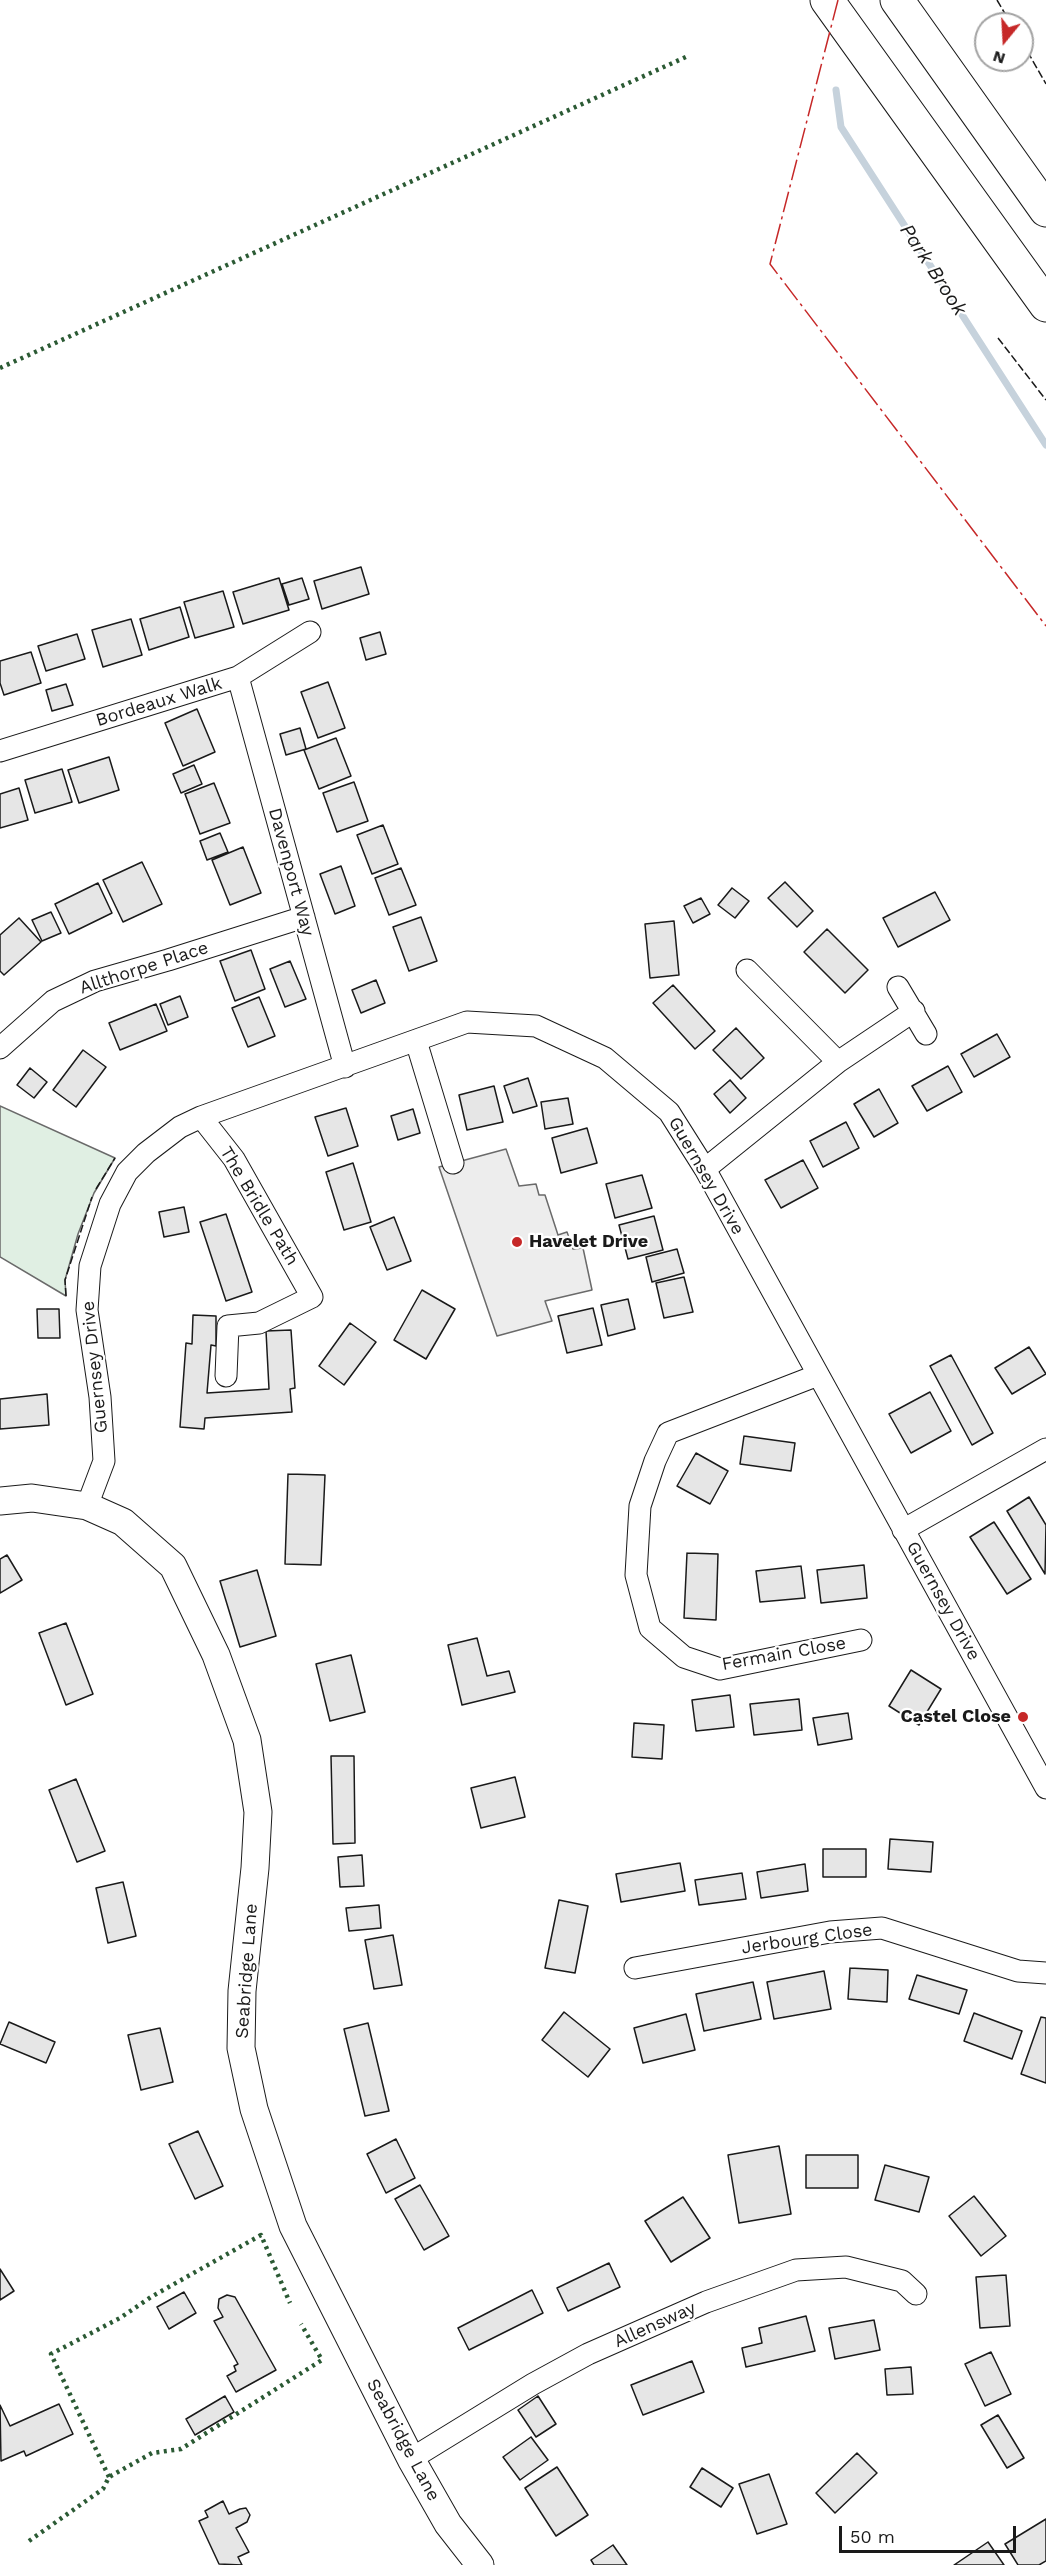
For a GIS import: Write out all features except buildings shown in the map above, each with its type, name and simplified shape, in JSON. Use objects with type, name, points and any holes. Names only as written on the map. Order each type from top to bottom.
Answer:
[{"type":"highway","points":[[827,0],[1046,305]]},
{"type":"highway","points":[[897,0],[1046,210]]},
{"type":"street","name":"Bordeaux Walk","points":[[0,751],[237,677],[310,632]]},
{"type":"street","name":"Davenport Way","points":[[237,677],[345,1067]]},
{"type":"street","name":"Allthorpe Place","points":[[0,1048],[53,1001],[95,981],[303,917]]},
{"type":"street","points":[[747,970],[838,1062]]},
{"type":"street","points":[[898,987],[926,1034]]},
{"type":"street","points":[[705,1169],[838,1062],[914,1011]]},
{"type":"street","name":"Guernsey Drive","points":[[87,1506],[104,1461],[100,1397],[87,1310],[90,1266],[110,1203],[127,1172],[146,1153],[180,1127],[201,1117],[467,1022],[536,1026],[605,1058],[669,1112],[705,1169],[1046,1788]]},
{"type":"street","points":[[416,1041],[453,1163]]},
{"type":"street","name":"The Bridle Path","points":[[201,1117],[234,1159],[312,1298],[260,1323],[228,1326],[226,1376]]},
{"type":"street","name":"Fermain Close","points":[[818,1375],[668,1433],[655,1461],[640,1506],[636,1575],[651,1628],[684,1657],[720,1669],[861,1640]]},
{"type":"street","points":[[903,1530],[1046,1449]]},
{"type":"street","name":"Seabridge Lane","points":[[0,1501],[32,1498],[87,1506],[123,1522],[173,1566],[216,1655],[247,1740],[258,1812],[255,1868],[242,1991],[241,2048],[254,2109],[293,2226],[411,2459],[448,2524],[480,2565]]},
{"type":"street","name":"Jerbourg Close","points":[[635,1968],[830,1932],[882,1928],[1018,1971],[1046,1973]]},
{"type":"street","name":"Allensway","points":[[411,2459],[533,2384],[588,2354],[706,2302],[796,2270],[846,2267],[902,2281],[916,2294]]},
{"type":"green space","points":[[0,1106],[115,1158],[94,1193],[78,1234],[65,1280],[66,1296],[0,1257]]},
{"type":"shaded area","name":"Havelet Drive","points":[[506,1149],[519,1186],[536,1184],[539,1195],[545,1195],[558,1235],[567,1232],[573,1249],[583,1248],[592,1290],[545,1301],[552,1321],[497,1336],[439,1167]]},
{"type":"waterway","name":"Park Brook","points":[[836,90],[841,127],[1046,445]]},
{"type":"hedge","points":[[0,368],[688,56]]},
{"type":"hedge","points":[[109,2477],[51,2354],[120,2318],[151,2297],[261,2235],[290,2303]]},
{"type":"hedge","points":[[29,2541],[103,2489],[109,2477],[152,2453],[181,2449],[322,2360],[301,2324]]},
{"type":"fence","points":[[997,0],[1004,12]]},
{"type":"fence","points":[[1034,63],[1046,84]]},
{"type":"fence","points":[[998,338],[1046,400]]},
{"type":"fence","points":[[96,1189],[115,1158]]},
{"type":"fence","points":[[66,1296],[65,1280],[92,1197]]},
{"type":"power","points":[[838,0],[770,264],[1046,626]]},
{"type":"place","name":"Havelet Drive","points":[[517,1242]]},
{"type":"place","name":"Castel Close","points":[[1023,1717]]}]
